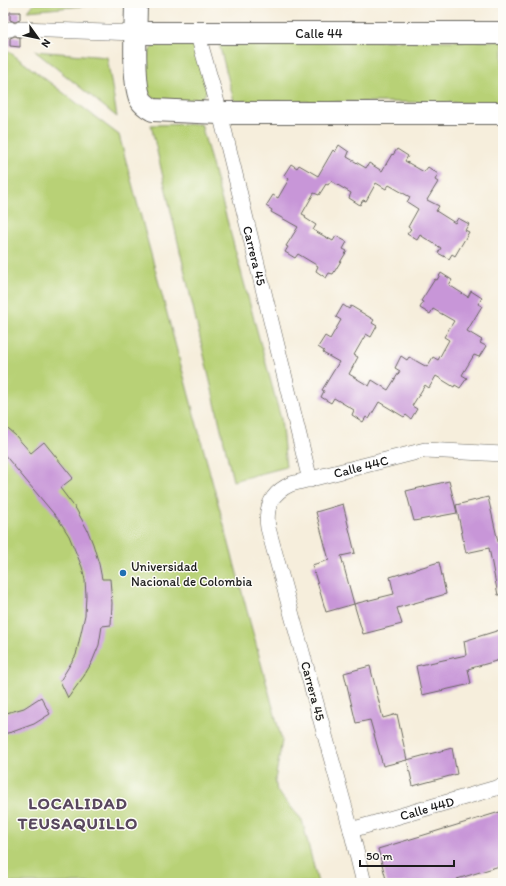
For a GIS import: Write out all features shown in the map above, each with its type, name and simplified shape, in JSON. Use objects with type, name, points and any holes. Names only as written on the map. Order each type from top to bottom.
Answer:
[{"type":"street","points":[[136,3],[136,79],[140,100],[153,110],[220,113],[503,113]]},
{"type":"street","points":[[11,30],[136,33]]},
{"type":"street","name":"Carrera 45","points":[[198,32],[220,113],[310,480]]},
{"type":"street","name":"Calle 44","points":[[136,33],[503,33]]},
{"type":"street","name":"Calle 44C","points":[[272,499],[284,487],[425,450],[503,454]]},
{"type":"street","name":"Carrera 45","points":[[272,499],[268,507],[268,528],[351,830],[364,883]]},
{"type":"street","name":"Calle 44D","points":[[351,830],[503,786]]},
{"type":"green space","points":[[35,3],[115,3],[28,11]]},
{"type":"green space","points":[[193,37],[207,90],[204,96],[197,102],[152,98],[146,89],[146,61],[150,50],[158,41]]},
{"type":"green space","points":[[218,40],[503,41],[503,103],[234,101]]},
{"type":"green space","name":"Universidad Nacional de Colombia","points":[[3,47],[119,135],[282,741],[275,780],[277,791],[302,820],[318,883],[3,883]]},
{"type":"green space","points":[[35,51],[107,57],[117,117]]},
{"type":"green space","points":[[201,124],[281,419],[286,467],[233,481],[151,125]]},
{"type":"building","points":[[10,12],[20,12],[20,20],[15,22],[10,20]]},
{"type":"building","points":[[15,36],[20,38],[20,47],[10,46],[10,38]]},
{"type":"building","points":[[339,145],[349,152],[347,157],[366,168],[369,163],[382,171],[392,154],[393,155],[397,149],[408,156],[405,161],[424,172],[428,167],[438,174],[435,180],[438,182],[427,200],[439,206],[436,211],[455,223],[458,218],[469,224],[465,230],[469,232],[455,256],[452,254],[449,259],[438,253],[441,248],[420,235],[417,240],[407,234],[411,229],[408,227],[418,209],[407,202],[410,197],[389,185],[386,189],[376,183],[366,201],[363,200],[360,205],[349,198],[351,193],[331,181],[328,185],[326,184],[319,195],[314,193],[302,214],[306,216],[305,218],[316,225],[313,230],[333,241],[336,236],[347,242],[343,249],[347,251],[333,274],[329,273],[326,278],[316,271],[318,266],[298,254],[295,258],[285,252],[288,247],[286,246],[298,227],[271,212],[272,210],[266,206],[273,195],[278,198],[289,179],[284,175],[291,164],[297,168],[299,165],[318,176],[333,150],[335,152]]},
{"type":"building","points":[[441,273],[452,280],[449,285],[468,297],[471,291],[482,298],[478,304],[482,306],[467,331],[482,340],[480,343],[486,346],[479,357],[474,355],[462,375],[467,378],[460,388],[455,385],[454,387],[436,376],[429,388],[425,385],[412,406],[417,409],[411,419],[406,415],[404,417],[379,402],[369,419],[366,417],[363,422],[352,415],[354,410],[334,398],[331,403],[321,397],[324,391],[322,390],[339,362],[323,353],[324,351],[318,347],[325,336],[330,339],[341,320],[336,317],[343,305],[349,309],[351,306],[374,320],[372,323],[377,326],[371,337],[366,334],[354,355],[358,357],[349,374],[369,386],[372,380],[388,390],[400,371],[395,368],[401,356],[407,360],[409,357],[427,367],[433,357],[438,360],[449,340],[444,337],[454,321],[433,309],[430,314],[420,308],[423,302],[421,301],[435,279],[437,280]]},
{"type":"building","points":[[3,425],[15,435],[31,453],[44,442],[73,478],[60,488],[76,509],[87,529],[99,564],[102,579],[110,579],[112,603],[111,625],[102,626],[99,645],[92,662],[68,698],[60,681],[76,655],[85,615],[86,595],[82,567],[69,536],[59,520],[3,453]]},
{"type":"building","points":[[449,481],[457,513],[414,521],[406,491]]},
{"type":"building","points":[[488,497],[499,546],[503,545],[503,594],[498,595],[489,548],[466,553],[456,505]]},
{"type":"building","points":[[343,504],[355,553],[341,556],[354,604],[326,612],[312,565],[329,560],[316,512]]},
{"type":"building","points":[[439,562],[446,594],[397,608],[402,624],[363,634],[354,604],[394,594],[390,577]]},
{"type":"building","points":[[503,629],[503,659],[468,669],[471,684],[422,695],[416,666],[466,655],[464,641]]},
{"type":"building","points":[[370,666],[383,718],[397,714],[407,760],[383,766],[370,720],[356,723],[344,673]]},
{"type":"building","points":[[41,697],[50,714],[34,724],[3,734],[3,714],[24,708]]},
{"type":"building","points":[[452,748],[457,774],[413,786],[407,760]]},
{"type":"building","points":[[503,811],[503,865],[457,879],[458,883],[387,883],[378,849]]},
{"type":"place","name":"Universidad Nacional de Colombia","points":[[123,573]]},
{"type":"district","name":"LOCALIDAD TEUSAQUILLO","points":[[78,813]]}]
